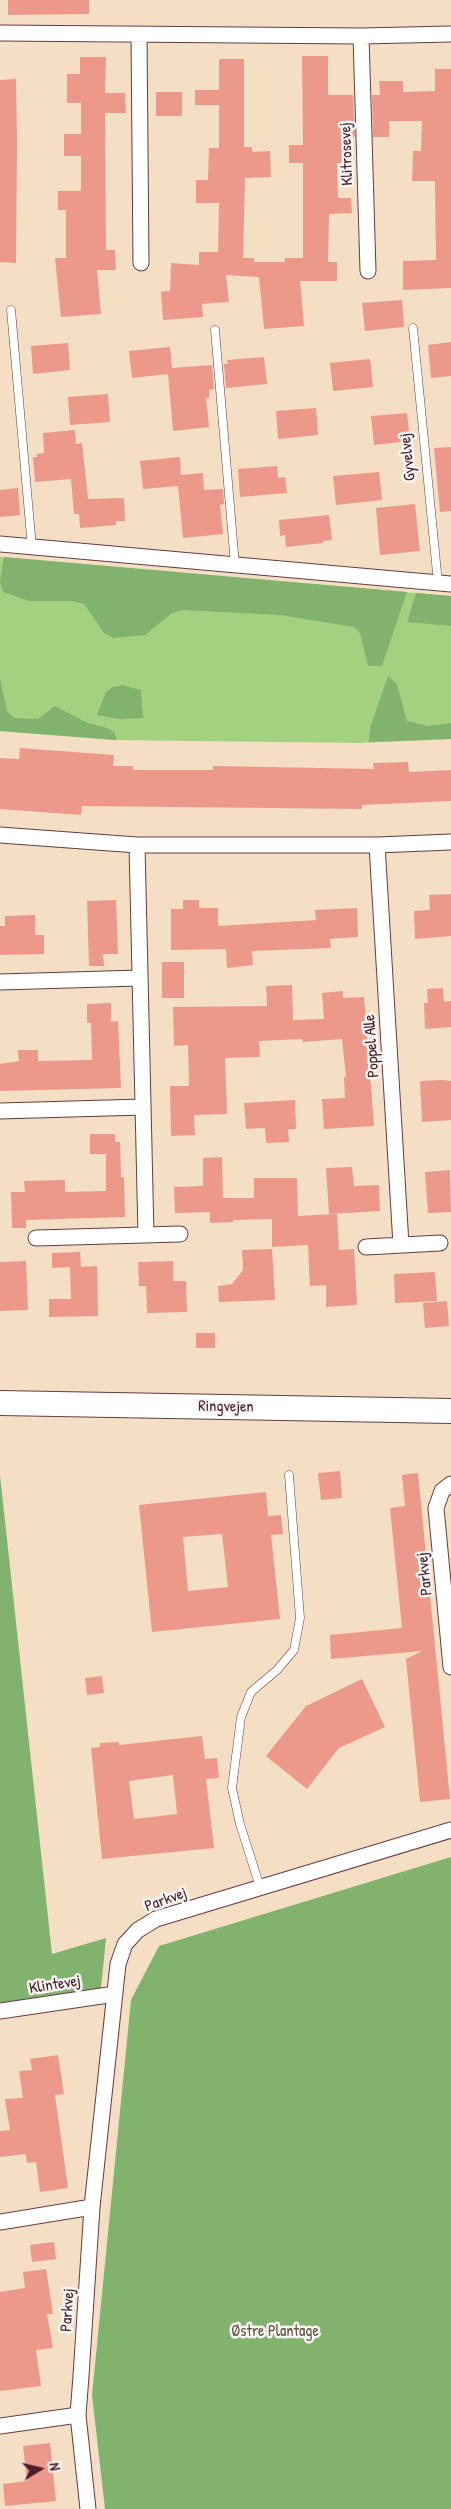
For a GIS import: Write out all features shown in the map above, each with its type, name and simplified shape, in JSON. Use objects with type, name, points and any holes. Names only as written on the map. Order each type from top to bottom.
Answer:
[{"type":"main road","name":"Ringvejen","points":[[0,1403],[451,1411]]},
{"type":"street","points":[[0,33],[361,36],[451,34]]},
{"type":"street","points":[[139,34],[141,262]]},
{"type":"street","name":"Klitrosevej","points":[[361,36],[368,270]]},
{"type":"street","name":"Gyvelvej","points":[[0,544],[445,584]]},
{"type":"street","points":[[0,835],[136,845],[377,846],[451,842]]},
{"type":"street","points":[[136,845],[146,1235]]},
{"type":"street","name":"Poppel Alle","points":[[377,846],[401,1245]]},
{"type":"street","points":[[0,982],[140,978]]},
{"type":"street","points":[[0,1111],[143,1107]]},
{"type":"street","points":[[36,1238],[180,1234]]},
{"type":"street","points":[[366,1247],[440,1243]]},
{"type":"street","name":"Parkvej","points":[[451,1484],[442,1491],[436,1508],[451,1667]]},
{"type":"street","name":"Parkvej","points":[[88,2509],[78,2415],[92,2207],[118,1964],[125,1944],[138,1930],[156,1919],[451,1830]]},
{"type":"street","name":"Klintevej","points":[[0,2011],[115,1994]]},
{"type":"street","points":[[0,2222],[92,2207]]},
{"type":"street","points":[[0,2426],[78,2415]]},
{"type":"lane","points":[[11,310],[32,548]]},
{"type":"lane","name":"Gyvelvej","points":[[413,328],[445,584]]},
{"type":"lane","points":[[215,330],[235,565]]},
{"type":"lane","points":[[260,1887],[240,1824],[232,1788],[241,1717],[251,1692],[277,1670],[294,1650],[300,1618],[289,1475]]},
{"type":"green space","points":[[0,557],[451,596],[451,739],[360,743],[113,740],[0,731]]},
{"type":"green space","points":[[4,557],[407,592],[382,666],[368,666],[360,633],[354,627],[280,615],[183,610],[172,613],[145,635],[113,638],[104,633],[84,604],[72,601],[29,601],[3,592],[0,582]]},
{"type":"green space","points":[[416,593],[451,596],[451,626],[407,622]]},
{"type":"green space","points":[[388,676],[397,684],[407,721],[427,726],[451,723],[451,739],[369,742],[370,728]]},
{"type":"green space","points":[[0,678],[7,711],[14,718],[38,719],[55,706],[88,723],[107,728],[114,732],[117,740],[0,731]]},
{"type":"green space","points":[[122,685],[141,690],[143,718],[119,719],[97,715],[106,692],[113,687]]},
{"type":"green space","points":[[0,1475],[52,1954],[106,1938],[101,1988],[0,2003]]},
{"type":"green space","name":"Østre Plantage","points":[[451,1857],[451,2509],[105,2509],[92,2395],[131,2000],[159,1946]]},
{"type":"building","points":[[8,0],[89,0],[89,14],[8,15]]},
{"type":"building","points":[[302,56],[328,56],[328,95],[353,95],[355,137],[350,137],[350,163],[337,163],[338,198],[351,198],[352,213],[329,214],[328,262],[337,262],[337,281],[300,281],[304,326],[264,329],[259,277],[226,275],[229,302],[202,304],[203,317],[163,320],[161,292],[170,291],[171,263],[199,265],[199,252],[218,252],[219,203],[196,203],[196,180],[208,180],[209,148],[219,148],[219,105],[195,105],[195,90],[219,90],[219,59],[244,59],[244,147],[252,147],[252,152],[270,151],[271,177],[245,178],[243,258],[254,258],[254,262],[285,262],[285,258],[303,258],[303,163],[289,163],[289,145],[303,145]]},
{"type":"building","points":[[80,57],[106,57],[105,93],[125,93],[126,113],[105,113],[106,250],[115,250],[116,270],[97,270],[101,314],[61,317],[55,258],[66,258],[66,210],[58,210],[58,191],[81,191],[81,156],[64,156],[64,134],[81,134],[81,103],[67,103],[67,74],[80,74]]},
{"type":"building","points":[[435,69],[451,69],[451,288],[403,290],[403,261],[436,260],[435,181],[412,181],[413,151],[421,151],[422,121],[389,121],[389,137],[373,137],[372,95],[380,95],[379,81],[403,81],[403,92],[435,91]]},
{"type":"building","points":[[16,79],[16,263],[0,262],[0,80]]},
{"type":"building","points":[[156,92],[182,92],[182,116],[156,116]]},
{"type":"building","points":[[402,300],[404,327],[365,331],[362,303]]},
{"type":"building","points":[[451,342],[451,376],[431,378],[428,345]]},
{"type":"building","points":[[68,343],[70,370],[33,374],[31,346]]},
{"type":"building","points":[[170,347],[172,368],[212,365],[214,389],[209,390],[209,398],[206,398],[209,427],[173,431],[168,374],[132,378],[129,351]]},
{"type":"building","points":[[264,357],[267,384],[226,388],[224,364],[228,364],[227,360]]},
{"type":"building","points":[[370,359],[373,387],[333,391],[330,363]]},
{"type":"building","points":[[108,394],[110,422],[70,425],[68,397]]},
{"type":"building","points":[[316,408],[318,435],[278,439],[276,411]]},
{"type":"building","points":[[407,413],[410,441],[374,445],[371,416]]},
{"type":"building","points":[[75,430],[76,444],[82,443],[88,499],[124,498],[125,521],[116,521],[116,525],[80,528],[79,514],[74,514],[71,479],[35,482],[33,457],[44,453],[43,433]]},
{"type":"building","points":[[451,447],[451,511],[440,512],[434,448]]},
{"type":"building","points":[[180,457],[181,475],[203,473],[204,490],[223,489],[224,504],[220,505],[223,534],[183,538],[178,486],[143,489],[140,461]]},
{"type":"building","points":[[277,466],[278,478],[285,477],[287,493],[240,497],[238,469]]},
{"type":"building","points":[[379,472],[382,500],[336,505],[333,476]]},
{"type":"building","points":[[18,488],[20,515],[0,517],[0,490]]},
{"type":"building","points":[[415,504],[420,551],[380,555],[376,508]]},
{"type":"building","points":[[329,515],[332,540],[323,541],[323,543],[286,547],[285,535],[280,536],[279,520]]},
{"type":"building","points":[[20,748],[114,755],[113,766],[133,766],[133,770],[213,770],[213,766],[374,769],[373,763],[408,762],[409,772],[451,770],[451,801],[362,805],[362,809],[82,806],[81,815],[0,809],[0,758],[19,759]]},
{"type":"building","points":[[451,894],[451,936],[415,939],[414,911],[430,910],[429,895]]},
{"type":"building","points":[[116,900],[118,954],[103,954],[104,966],[89,966],[87,901]]},
{"type":"building","points":[[183,900],[199,900],[199,908],[218,908],[218,926],[316,920],[315,910],[357,908],[358,937],[330,939],[331,948],[252,951],[253,965],[227,968],[226,949],[171,950],[171,909],[183,909]]},
{"type":"building","points":[[35,915],[35,935],[44,935],[44,954],[0,955],[0,926],[5,926],[5,916]]},
{"type":"building","points":[[162,962],[184,962],[184,998],[162,998]]},
{"type":"building","points":[[292,985],[293,1020],[324,1019],[322,993],[343,991],[343,998],[364,997],[374,1126],[324,1129],[322,1099],[345,1098],[344,1077],[346,1077],[342,1039],[303,1042],[302,1039],[259,1041],[260,1057],[225,1058],[227,1114],[194,1115],[195,1135],[171,1136],[170,1086],[189,1086],[188,1045],[174,1046],[173,1007],[267,1006],[266,986]]},
{"type":"building","points":[[443,988],[444,1002],[451,1001],[451,1027],[425,1029],[424,1003],[428,1003],[427,989]]},
{"type":"building","points":[[111,1003],[111,1022],[118,1021],[121,1088],[0,1091],[0,1064],[19,1061],[18,1050],[38,1050],[38,1061],[92,1060],[91,1023],[87,1023],[87,1004]]},
{"type":"building","points":[[420,1081],[451,1081],[451,1120],[422,1122]]},
{"type":"building","points":[[295,1100],[296,1129],[288,1129],[289,1142],[266,1143],[265,1128],[246,1129],[244,1103]]},
{"type":"building","points":[[90,1134],[115,1134],[115,1142],[120,1142],[121,1177],[124,1177],[125,1217],[26,1220],[26,1228],[12,1228],[11,1192],[25,1192],[24,1181],[65,1180],[65,1192],[106,1191],[106,1154],[90,1154]]},
{"type":"building","points":[[222,1157],[223,1198],[254,1198],[254,1178],[297,1178],[298,1216],[337,1214],[339,1250],[354,1249],[357,1305],[326,1307],[326,1285],[310,1286],[308,1245],[272,1247],[272,1219],[233,1220],[233,1222],[210,1223],[210,1212],[175,1213],[174,1187],[203,1186],[203,1158]]},
{"type":"building","points":[[352,1167],[354,1186],[379,1185],[380,1211],[329,1214],[326,1168]]},
{"type":"building","points":[[450,1170],[451,1212],[428,1213],[425,1172]]},
{"type":"building","points":[[272,1249],[275,1300],[219,1302],[218,1286],[232,1284],[243,1270],[242,1250]]},
{"type":"building","points":[[80,1252],[81,1267],[97,1266],[98,1316],[49,1317],[49,1299],[71,1299],[70,1267],[52,1268],[52,1253]]},
{"type":"building","points":[[26,1261],[28,1310],[0,1311],[0,1262]]},
{"type":"building","points":[[173,1261],[173,1281],[186,1281],[187,1312],[147,1313],[146,1286],[139,1286],[138,1262]]},
{"type":"building","points":[[435,1272],[437,1301],[395,1303],[394,1274]]},
{"type":"building","points":[[447,1301],[449,1326],[425,1328],[423,1303]]},
{"type":"building","points":[[196,1333],[215,1333],[215,1348],[196,1348]]},
{"type":"building","points":[[340,1471],[342,1498],[321,1500],[318,1473]]},
{"type":"building","points":[[418,1473],[450,1799],[420,1802],[406,1659],[422,1651],[331,1659],[330,1635],[402,1628],[390,1508],[405,1506],[402,1475]]},
{"type":"building","points":[[266,1492],[268,1516],[281,1515],[283,1534],[271,1535],[280,1619],[152,1632],[139,1505]],"holes":[[[222,1534],[228,1587],[188,1591],[183,1537]]]},
{"type":"building","points":[[102,1676],[104,1693],[87,1695],[85,1678]]},
{"type":"building","points":[[362,1679],[385,1727],[339,1748],[307,1789],[266,1756],[306,1706]]},
{"type":"building","points":[[202,1736],[205,1759],[217,1758],[219,1778],[206,1779],[214,1848],[102,1859],[91,1748],[100,1747],[100,1743],[119,1742],[119,1745]],"holes":[[[173,1775],[177,1814],[134,1819],[129,1781]]]},
{"type":"building","points":[[58,2055],[64,2094],[55,2095],[68,2188],[40,2192],[36,2162],[27,2163],[26,2154],[0,2157],[0,2131],[10,2130],[5,2099],[23,2098],[19,2071],[32,2070],[30,2059]]},
{"type":"building","points":[[54,2242],[56,2259],[32,2262],[30,2245]]},
{"type":"building","points":[[46,2269],[53,2314],[47,2314],[53,2348],[36,2350],[41,2386],[0,2391],[0,2292],[25,2288],[23,2272]]},
{"type":"building","points":[[50,2443],[56,2501],[5,2506],[3,2484],[27,2481],[23,2446]]}]
